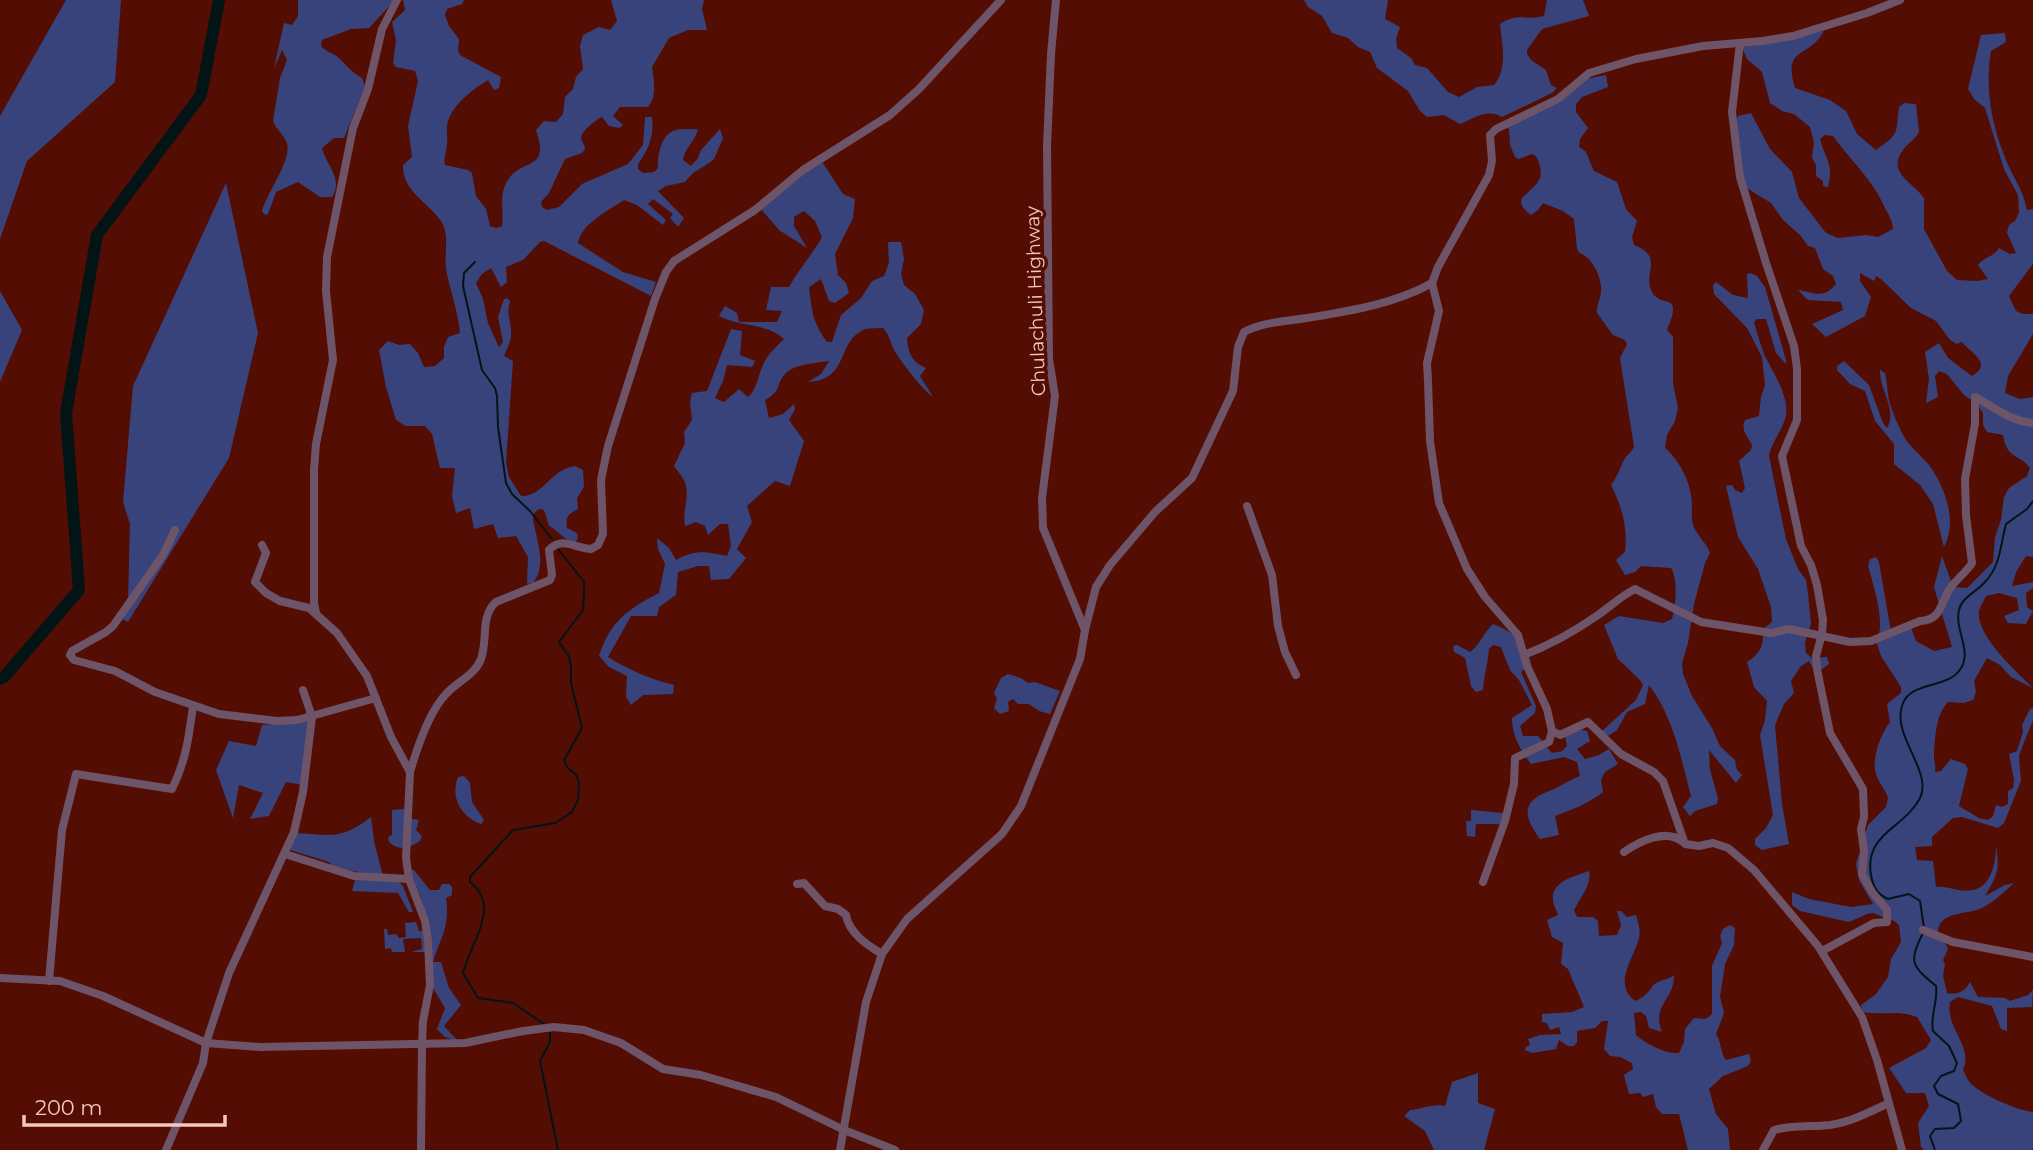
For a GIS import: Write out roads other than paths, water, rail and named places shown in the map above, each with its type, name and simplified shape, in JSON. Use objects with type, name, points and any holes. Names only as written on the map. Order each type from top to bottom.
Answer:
[{"type":"street","points":[[316,612],[314,470],[316,444],[333,360],[326,291],[327,257],[353,128],[368,89],[382,29],[397,0]]},
{"type":"street","points":[[421,1150],[423,1021],[430,985],[428,941],[425,920],[409,879],[406,858],[410,772],[416,749],[438,704],[476,669],[482,657],[490,608],[496,602],[550,580],[552,575],[549,550],[554,545],[562,541],[583,549],[591,549],[598,545],[603,534],[601,480],[608,446],[655,299],[666,272],[674,261],[740,221],[820,158],[890,115],[919,89],[1000,0]]},
{"type":"street","name":"Chulachuli Highway","points":[[1056,0],[1048,146],[1049,359],[1055,396],[1042,498],[1043,528],[1084,629]]},
{"type":"street","points":[[1483,882],[1505,821],[1514,784],[1515,758],[1549,741],[1552,731],[1547,709],[1518,635],[1485,597],[1467,569],[1439,503],[1430,441],[1427,363],[1439,311],[1432,283],[1438,267],[1489,175],[1493,161],[1490,135],[1496,129],[1558,99],[1589,73],[1636,59],[1703,46],[1763,41],[1805,33],[1900,0]]},
{"type":"street","points":[[1740,43],[1732,112],[1736,148],[1740,177],[1794,346],[1797,420],[1782,456],[1801,545],[1817,585],[1823,621],[1816,656],[1817,669],[1830,733],[1863,789],[1863,873],[1872,892],[1886,910],[1887,922],[1874,923],[1822,951]]},
{"type":"street","points":[[840,1150],[866,1002],[882,954],[907,919],[1002,834],[1021,806],[1080,659],[1084,629],[1096,587],[1110,565],[1155,512],[1192,478],[1233,391],[1238,347],[1244,332],[1278,322],[1383,303],[1406,296],[1432,283]]},
{"type":"street","points":[[1524,655],[1579,628],[1622,595],[1635,589],[1701,622],[1771,632],[1789,629],[1850,642],[1871,641],[1936,617],[1949,589],[1972,563],[1965,478],[1975,424],[1975,397],[1999,413],[2033,423]]},
{"type":"street","points":[[1247,506],[1272,575],[1278,626],[1296,675]]},
{"type":"street","points":[[175,530],[163,555],[113,626],[72,651],[74,660],[116,671],[155,692],[219,714],[277,721],[312,717],[345,705],[376,698]]},
{"type":"street","points":[[262,545],[267,553],[256,582],[280,601],[316,612],[337,633],[367,676],[391,737],[410,772]]},
{"type":"street","points":[[166,1150],[203,1063],[206,1044],[229,973],[294,832],[303,792],[312,717],[303,690]]},
{"type":"street","points":[[49,981],[62,830],[76,774],[172,789],[183,765],[186,744],[191,735],[193,706]]},
{"type":"street","points":[[1552,731],[1560,735],[1588,722],[1621,754],[1654,772],[1663,781],[1668,792],[1685,845]]},
{"type":"street","points":[[1624,852],[1645,841],[1667,835],[1679,839],[1685,845],[1713,843],[1728,848],[1754,870],[1805,927],[1862,1017],[1902,1150]]},
{"type":"street","points":[[285,854],[354,876],[409,879]]},
{"type":"street","points":[[797,884],[804,883],[825,906],[838,909],[846,915],[853,932],[882,954]]},
{"type":"street","points":[[1923,930],[1953,942],[2033,957]]},
{"type":"street","points":[[0,978],[60,981],[103,996],[206,1044],[252,1047],[422,1045],[465,1043],[554,1027],[584,1030],[621,1043],[663,1069],[701,1075],[776,1097],[844,1130],[895,1150]]},
{"type":"street","points":[[1763,1150],[1774,1130],[1832,1124],[1860,1117],[1887,1104]]},
{"type":"waterway","points":[[0,679],[79,590],[66,413],[97,235],[201,95],[219,0]]},
{"type":"waterway","points":[[475,262],[464,273],[463,286],[482,370],[495,388],[497,396],[498,427],[506,483],[512,494],[530,511],[552,539]]},
{"type":"waterway","points":[[1924,928],[1920,901],[1909,894],[1888,899],[1884,897],[1876,890],[1871,875],[1870,861],[1873,850],[1879,840],[1913,808],[1923,788],[1902,729],[1902,706],[1912,693],[1945,681],[1959,671],[1965,656],[1958,618],[1960,606],[1994,570],[2006,524],[2027,509],[2033,501]]},
{"type":"waterway","points":[[544,1024],[513,1003],[478,998],[463,973],[484,914],[479,892],[470,882],[470,877],[513,830],[555,823],[572,812],[578,800],[579,783],[564,760],[582,728],[571,683],[571,665],[559,642],[583,610],[584,582],[558,549]]},
{"type":"waterway","points":[[1923,933],[1915,951],[1915,963],[1922,974],[1936,986],[1933,1031],[1949,1046],[1957,1063],[1954,1071],[1941,1076],[1934,1086],[1938,1094],[1958,1104],[1961,1121],[1954,1128],[1935,1129],[1930,1136],[1935,1150]]},
{"type":"waterway","points":[[550,1033],[550,1042],[540,1061],[558,1150]]}]
